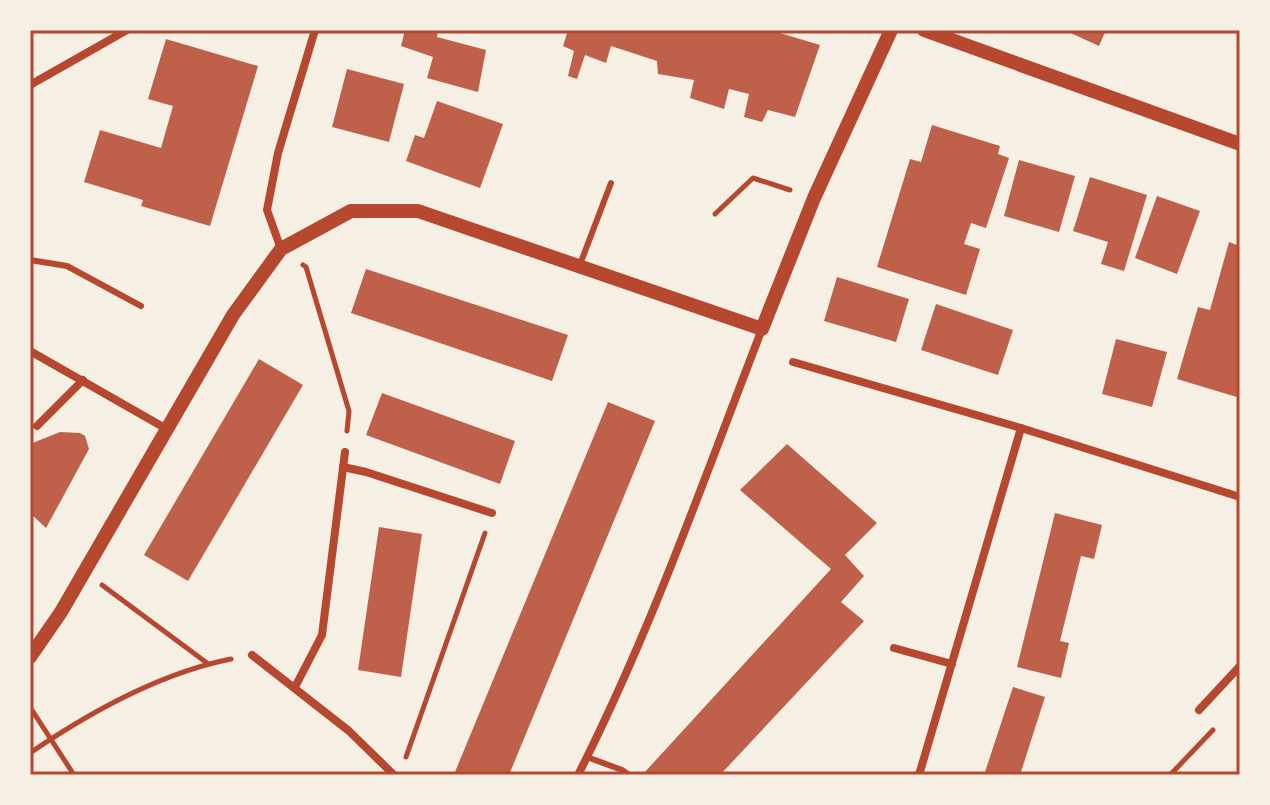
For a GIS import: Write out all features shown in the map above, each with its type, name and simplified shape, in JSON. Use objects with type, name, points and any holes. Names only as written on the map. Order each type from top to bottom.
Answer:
[{"type":"street","points":[[30,85],[127,30]]},
{"type":"street","points":[[281,249],[267,210],[278,153],[315,30]]},
{"type":"street","points":[[578,775],[609,714],[671,572],[814,198],[891,30]]},
{"type":"street","points":[[924,30],[1240,144]]},
{"type":"street","points":[[30,657],[61,612],[233,315],[281,249],[351,211],[418,211],[762,329]]},
{"type":"street","points":[[30,351],[165,428]]},
{"type":"street","points":[[793,362],[1021,428],[1240,497]]},
{"type":"street","points":[[37,426],[83,380]]},
{"type":"street","points":[[919,775],[1021,428]]},
{"type":"street","points":[[295,687],[322,635],[345,452]]},
{"type":"street","points":[[343,467],[492,513]]},
{"type":"street","points":[[894,648],[952,664]]},
{"type":"street","points":[[252,655],[349,731],[394,775]]},
{"type":"street","points":[[1199,710],[1240,666]]},
{"type":"lane","points":[[579,267],[611,183]]},
{"type":"lane","points":[[30,260],[67,266],[141,306]]},
{"type":"lane","points":[[587,757],[629,775]]},
{"type":"path","points":[[715,214],[753,178],[814,198]]},
{"type":"path","points":[[281,249],[306,267],[349,411],[345,452]]},
{"type":"path","points":[[405,760],[492,513]]},
{"type":"path","points":[[83,571],[207,663]]},
{"type":"path","points":[[30,753],[126,696],[207,663],[252,655]]},
{"type":"path","points":[[30,707],[74,775]]},
{"type":"path","points":[[1170,775],[1216,727],[1199,710]]},
{"type":"building","points":[[405,30],[438,30],[437,37],[486,50],[478,92],[427,78],[433,57],[401,46]]},
{"type":"building","points":[[568,30],[770,30],[820,45],[795,117],[768,110],[762,122],[744,117],[749,94],[729,89],[724,109],[690,98],[694,80],[658,74],[657,61],[611,46],[606,63],[585,55],[577,79],[568,76],[574,51],[563,46]]},
{"type":"building","points":[[1064,30],[1106,30],[1099,46]]},
{"type":"building","points":[[166,39],[258,66],[210,226],[141,206],[143,200],[84,182],[100,130],[161,148],[173,106],[148,99]]},
{"type":"building","points":[[347,69],[404,84],[389,142],[332,127]]},
{"type":"building","points":[[437,101],[503,124],[480,188],[406,161],[415,135],[424,138]]},
{"type":"building","points":[[932,125],[1000,146],[998,154],[1009,158],[986,228],[971,223],[964,244],[980,249],[966,295],[877,267],[910,159],[921,162]]},
{"type":"building","points":[[1019,160],[1075,176],[1059,232],[1004,216]]},
{"type":"building","points":[[1090,177],[1147,195],[1124,271],[1101,264],[1108,242],[1073,231]]},
{"type":"building","points":[[1157,196],[1200,211],[1177,274],[1135,258]]},
{"type":"building","points":[[1229,242],[1240,246],[1240,398],[1177,379],[1198,307],[1210,310]]},
{"type":"building","points":[[366,269],[568,335],[552,381],[351,313]]},
{"type":"building","points":[[837,277],[909,299],[896,342],[824,321]]},
{"type":"building","points":[[936,304],[1013,330],[998,375],[921,350]]},
{"type":"building","points":[[1116,339],[1167,352],[1152,407],[1102,394]]},
{"type":"building","points":[[259,359],[303,385],[188,581],[144,555]]},
{"type":"building","points":[[382,393],[515,441],[500,484],[366,435]]},
{"type":"building","points":[[608,402],[655,421],[509,775],[463,775],[455,772]]},
{"type":"building","points":[[60,432],[80,433],[85,436],[89,449],[46,528],[30,513],[30,444]]},
{"type":"building","points":[[787,444],[877,523],[845,555],[864,576],[841,602],[864,621],[720,775],[647,775],[644,773],[831,569],[740,490]]},
{"type":"building","points":[[1055,513],[1102,525],[1094,559],[1081,556],[1060,641],[1069,643],[1061,678],[1017,667]]},
{"type":"building","points":[[379,527],[422,534],[401,677],[358,670]]},
{"type":"building","points":[[1013,687],[1045,697],[1020,775],[984,775]]}]
